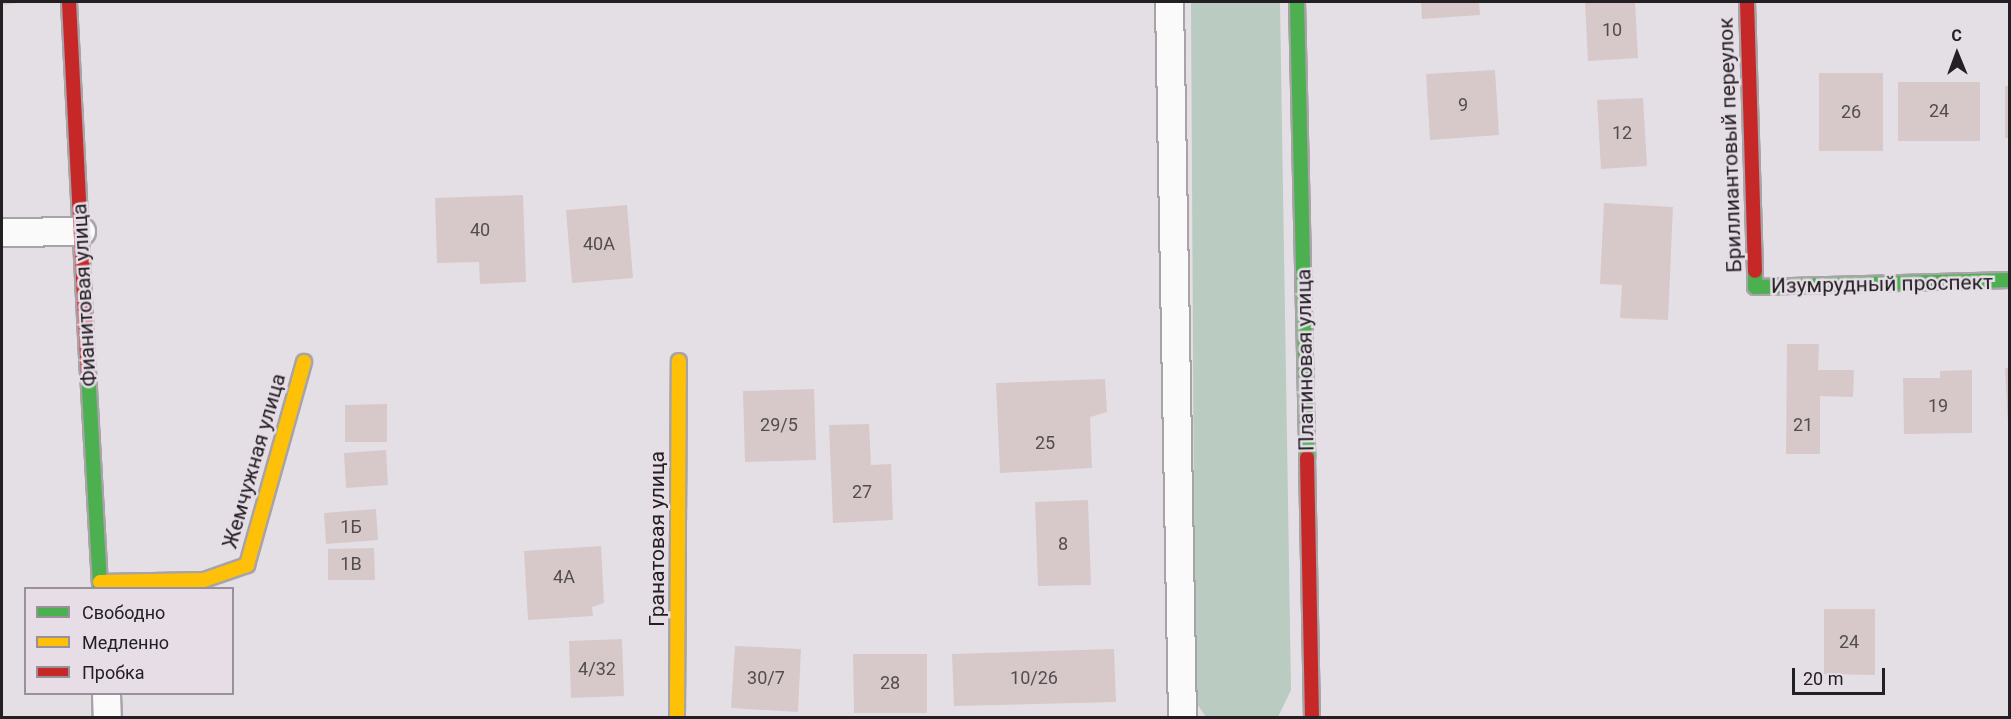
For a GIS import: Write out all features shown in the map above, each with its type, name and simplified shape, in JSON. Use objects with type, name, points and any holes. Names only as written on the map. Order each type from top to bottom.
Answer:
[{"type":"street","name":"Фианитовая улица","points":[[69,2],[100,585]]},
{"type":"street","points":[[1169,2],[1182,717]]},
{"type":"street","name":"Платиновая улица","points":[[1297,2],[1312,717]]},
{"type":"street","name":"Бриллиантовый переулок","points":[[1747,2],[1755,287]]},
{"type":"street","points":[[2,232],[81,231]]},
{"type":"street","name":"Изумрудный проспект","points":[[1755,287],[2010,280]]},
{"type":"street","name":"Гранатовая улица","points":[[677,717],[679,361]]},
{"type":"street","name":"Жемчужная улица","points":[[100,585],[204,580],[247,565],[304,362]]},
{"type":"street","points":[[106,695],[107,717]]},
{"type":"green space","points":[[1191,2],[1280,2],[1291,690],[1278,717],[1206,717],[1195,701]]},
{"type":"building","points":[[2,2],[17,2],[17,3],[2,5]]},
{"type":"building","points":[[1421,2],[1479,2],[1480,15],[1422,19]]},
{"type":"building","points":[[1585,2],[1635,2],[1638,58],[1588,61]]},
{"type":"building","points":[[1495,70],[1499,135],[1430,140],[1426,74]]},
{"type":"building","points":[[1819,73],[1883,73],[1883,151],[1819,151]]},
{"type":"building","points":[[1898,82],[1980,82],[1980,141],[1898,141]]},
{"type":"building","points":[[2005,86],[2010,86],[2010,138],[2005,138]]},
{"type":"building","points":[[1643,98],[1647,166],[1601,169],[1597,100]]},
{"type":"building","points":[[523,195],[526,282],[480,284],[479,262],[437,263],[435,198]]},
{"type":"building","points":[[1604,203],[1673,207],[1668,320],[1620,318],[1622,285],[1600,284]]},
{"type":"building","points":[[627,205],[633,278],[572,283],[566,210]]},
{"type":"building","points":[[1787,344],[1819,344],[1818,370],[1854,370],[1853,397],[1820,396],[1820,454],[1786,454]]},
{"type":"building","points":[[2005,368],[2010,368],[2010,424],[2008,424]]},
{"type":"building","points":[[1972,370],[1972,433],[1904,434],[1903,378],[1940,378],[1940,371]]},
{"type":"building","points":[[1105,379],[1107,412],[1090,417],[1092,468],[1000,473],[996,383]]},
{"type":"building","points":[[814,389],[816,460],[745,462],[743,391]]},
{"type":"building","points":[[387,404],[387,442],[345,442],[345,405]]},
{"type":"building","points":[[869,424],[871,465],[891,464],[893,520],[833,523],[829,425]]},
{"type":"building","points":[[386,450],[388,485],[346,488],[344,453]]},
{"type":"building","points":[[1088,500],[1091,585],[1038,586],[1035,502]]},
{"type":"building","points":[[376,509],[378,540],[326,544],[324,513]]},
{"type":"building","points":[[601,546],[604,603],[592,607],[593,616],[528,620],[524,551]]},
{"type":"building","points":[[374,548],[375,580],[328,580],[328,549]]},
{"type":"building","points":[[1824,609],[1875,609],[1875,675],[1824,674]]},
{"type":"building","points":[[622,639],[624,696],[571,698],[569,641]]},
{"type":"building","points":[[735,646],[801,649],[798,712],[731,708]]},
{"type":"building","points":[[1114,649],[1116,702],[954,706],[952,654]]},
{"type":"building","points":[[853,654],[927,654],[927,713],[854,713]]},
{"type":"traffic: fast","points":[[1297,2],[1307,458]]},
{"type":"traffic: fast","points":[[1755,271],[1755,287],[2010,280]]},
{"type":"traffic: fast","points":[[88,371],[100,587]]},
{"type":"traffic: slow","points":[[677,718],[679,361]]},
{"type":"traffic: slow","points":[[100,582],[204,580],[247,565],[304,362]]},
{"type":"traffic: jam","points":[[69,2],[88,371]]},
{"type":"traffic: jam","points":[[1747,2],[1755,271]]},
{"type":"traffic: jam","points":[[1307,458],[1312,718]]}]
